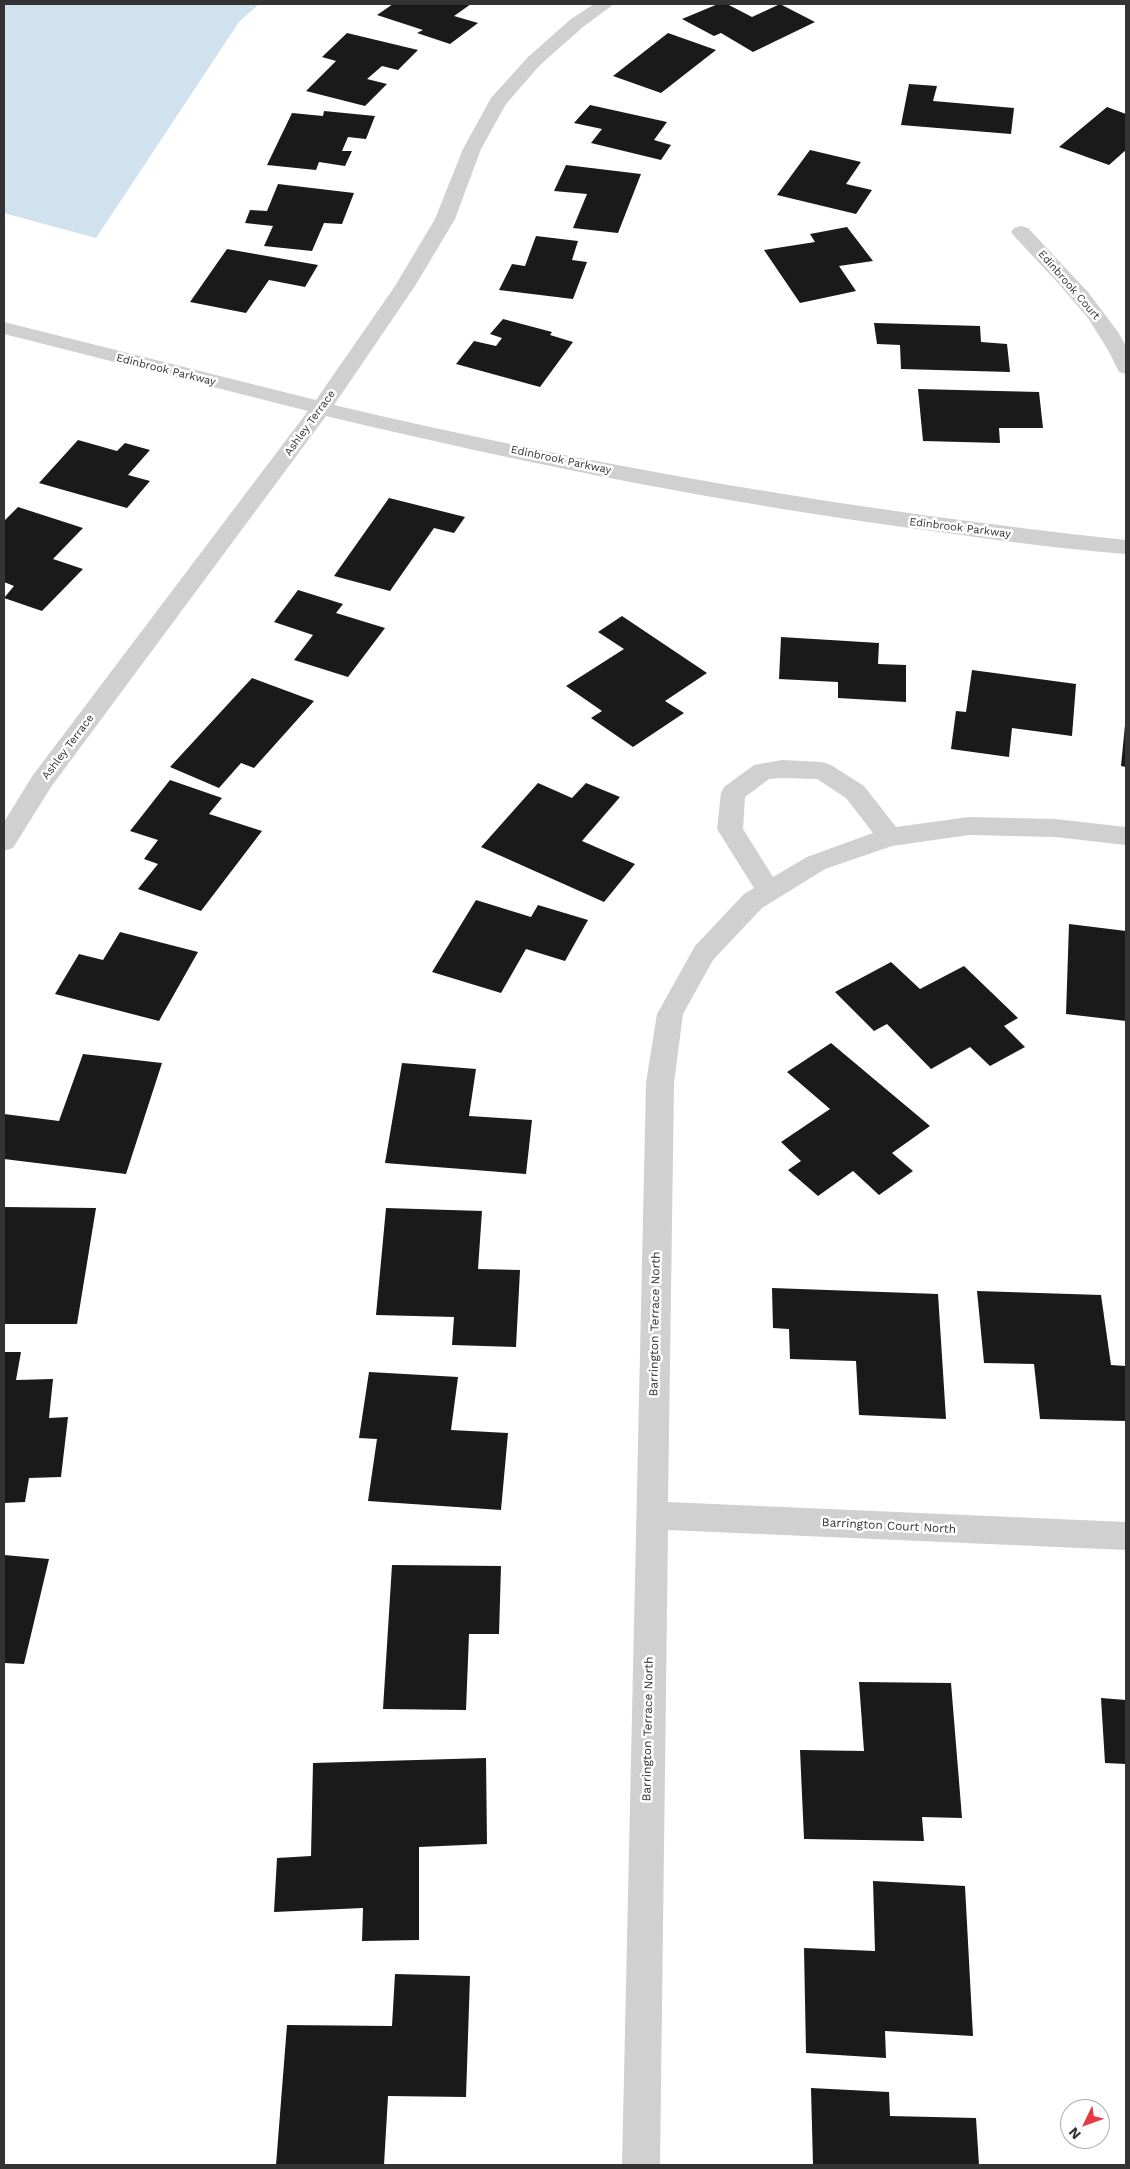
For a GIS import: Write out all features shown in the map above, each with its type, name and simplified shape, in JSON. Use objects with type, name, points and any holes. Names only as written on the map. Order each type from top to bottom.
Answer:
[{"type":"street","name":"Ashley Terrace","points":[[4,842],[42,781],[321,408],[405,286],[445,218],[472,149],[498,102],[534,61],[577,23],[605,4]]},
{"type":"street","name":"Edinbrook Court","points":[[1021,232],[1068,281],[1099,319],[1123,359],[1126,368]]},
{"type":"street","name":"Edinbrook Parkway","points":[[4,328],[321,408],[669,483],[905,522],[1126,547]]},
{"type":"street","points":[[769,892],[730,829],[733,793],[763,771],[782,769],[822,772],[855,792],[890,837]]},
{"type":"street","name":"Barrington Terrace North","points":[[641,2165],[660,1083],[670,1014],[704,953],[753,901],[816,863],[890,837],[969,826],[1054,828],[1126,836]]},
{"type":"street","name":"Barrington Court North","points":[[651,1515],[1126,1536]]},
{"type":"water","points":[[4,4],[259,4],[239,22],[96,238],[4,213]]},
{"type":"building","points":[[393,4],[471,4],[454,16],[478,23],[450,44],[417,33],[423,30],[377,15]]},
{"type":"building","points":[[718,4],[727,4],[752,17],[780,4],[815,22],[753,52],[721,33],[714,36],[682,19]]},
{"type":"building","points":[[347,33],[418,50],[398,70],[382,66],[367,79],[387,84],[365,106],[306,91],[336,61],[322,57]]},
{"type":"building","points":[[668,33],[716,50],[661,93],[613,76]]},
{"type":"building","points":[[909,84],[937,86],[933,101],[1014,108],[1011,134],[901,125]]},
{"type":"building","points":[[590,105],[667,122],[654,140],[671,145],[661,160],[591,143],[602,129],[574,123]]},
{"type":"building","points":[[1107,107],[1126,114],[1126,150],[1109,165],[1059,147]]},
{"type":"building","points":[[324,111],[375,116],[366,139],[348,137],[342,151],[352,151],[345,166],[319,162],[316,170],[267,165],[292,113],[323,116]]},
{"type":"building","points":[[810,150],[861,162],[846,184],[872,190],[856,214],[777,195]]},
{"type":"building","points":[[566,165],[641,174],[618,233],[573,228],[587,194],[554,191]]},
{"type":"building","points":[[278,184],[354,193],[342,224],[324,223],[312,251],[264,246],[273,226],[245,223],[250,210],[267,211]]},
{"type":"building","points":[[847,227],[873,261],[839,266],[856,291],[800,303],[764,250],[815,242],[810,234]]},
{"type":"building","points":[[536,236],[578,241],[572,260],[587,262],[573,299],[499,290],[512,264],[525,266]]},
{"type":"building","points":[[227,249],[318,265],[305,287],[269,280],[246,313],[190,302]]},
{"type":"building","points":[[503,319],[552,332],[550,335],[573,342],[540,387],[456,364],[474,341],[496,346],[502,338],[490,334]]},
{"type":"building","points":[[874,323],[980,326],[981,342],[1007,344],[1010,372],[901,369],[900,345],[877,344]]},
{"type":"building","points":[[918,389],[1039,392],[1043,428],[999,428],[1000,443],[923,441]]},
{"type":"building","points":[[78,440],[117,451],[125,443],[150,450],[128,475],[150,481],[127,508],[39,483]]},
{"type":"building","points":[[389,498],[465,517],[454,533],[434,528],[390,591],[334,576]]},
{"type":"building","points":[[18,507],[83,528],[53,559],[83,569],[42,611],[4,598],[14,586],[4,582],[4,521]]},
{"type":"building","points":[[298,590],[343,604],[336,613],[385,628],[348,677],[294,660],[313,635],[274,622]]},
{"type":"building","points":[[622,616],[707,673],[665,701],[684,713],[633,747],[591,718],[602,711],[566,686],[624,649],[598,632]]},
{"type":"building","points":[[781,637],[879,643],[878,664],[906,665],[906,702],[838,698],[838,682],[779,679]]},
{"type":"building","points":[[972,670],[1076,684],[1072,736],[1012,728],[1009,757],[951,749],[956,711],[966,712]]},
{"type":"building","points":[[252,678],[314,701],[254,768],[241,763],[219,788],[170,767]]},
{"type":"building","points":[[1126,725],[1126,767],[1121,766]]},
{"type":"building","points":[[170,780],[222,798],[209,814],[262,831],[201,911],[138,889],[158,864],[144,859],[158,840],[130,831]]},
{"type":"building","points":[[538,783],[572,798],[586,783],[620,797],[582,841],[635,864],[604,902],[481,847]]},
{"type":"building","points":[[476,900],[531,917],[538,905],[588,920],[565,961],[526,949],[501,993],[432,972]]},
{"type":"building","points":[[1069,924],[1126,931],[1126,1021],[1066,1014]]},
{"type":"building","points":[[120,932],[198,952],[159,1021],[55,994],[79,954],[103,960]]},
{"type":"building","points":[[891,962],[920,989],[964,966],[1018,1018],[1004,1026],[1025,1047],[990,1066],[970,1047],[931,1069],[887,1024],[874,1031],[835,992]]},
{"type":"building","points":[[831,1043],[930,1126],[892,1153],[913,1171],[879,1195],[853,1171],[818,1196],[788,1170],[801,1161],[781,1142],[830,1109],[787,1072]]},
{"type":"building","points":[[83,1054],[162,1063],[126,1174],[4,1159],[4,1114],[59,1121]]},
{"type":"building","points":[[402,1063],[476,1069],[469,1116],[532,1120],[526,1174],[385,1163]]},
{"type":"building","points":[[4,1207],[96,1208],[77,1324],[4,1324]]},
{"type":"building","points":[[386,1208],[482,1211],[478,1269],[520,1270],[516,1347],[452,1345],[454,1317],[376,1315]]},
{"type":"building","points":[[772,1288],[938,1294],[946,1419],[859,1415],[856,1361],[790,1359],[789,1329],[773,1328]]},
{"type":"building","points":[[977,1291],[1101,1295],[1111,1365],[1126,1366],[1126,1421],[1040,1419],[1034,1364],[984,1363]]},
{"type":"building","points":[[4,1352],[21,1352],[16,1380],[53,1379],[49,1418],[68,1417],[61,1477],[29,1478],[25,1502],[4,1503]]},
{"type":"building","points":[[369,1372],[458,1377],[451,1430],[508,1433],[501,1510],[368,1501],[377,1439],[359,1438]]},
{"type":"building","points":[[4,1555],[49,1559],[24,1664],[4,1663]]},
{"type":"building","points":[[392,1565],[501,1566],[499,1634],[469,1634],[466,1710],[383,1709]]},
{"type":"building","points":[[859,1682],[951,1683],[962,1818],[922,1817],[924,1841],[804,1839],[800,1750],[864,1751]]},
{"type":"building","points":[[1101,1698],[1126,1700],[1126,1764],[1105,1763]]},
{"type":"building","points":[[486,1758],[487,1844],[419,1847],[419,1940],[362,1941],[363,1908],[274,1912],[277,1858],[311,1856],[313,1763]]},
{"type":"building","points":[[873,1881],[965,1886],[973,2036],[885,2031],[886,2058],[806,2053],[804,1948],[875,1951]]},
{"type":"building","points":[[395,1974],[470,1976],[466,2097],[388,2096],[384,2165],[276,2165],[287,2025],[392,2026]]},
{"type":"building","points":[[811,2088],[889,2092],[890,2116],[976,2118],[979,2165],[813,2165]]}]
